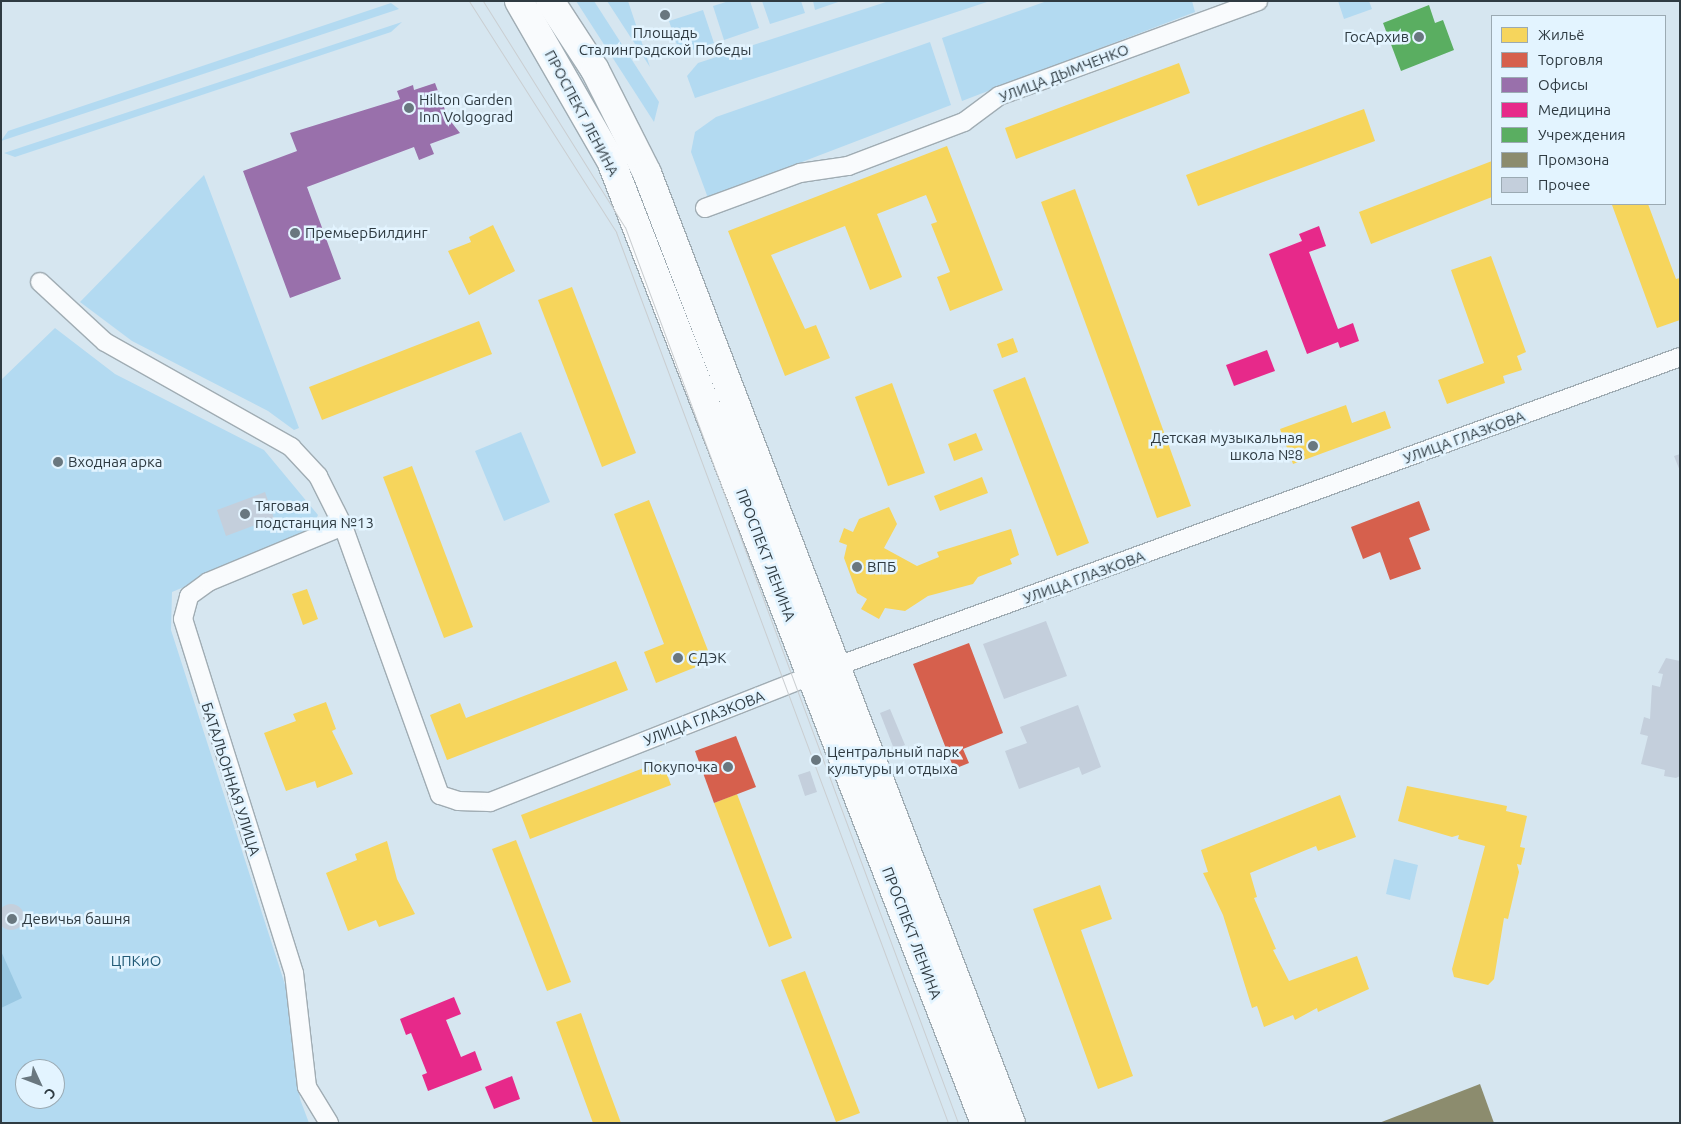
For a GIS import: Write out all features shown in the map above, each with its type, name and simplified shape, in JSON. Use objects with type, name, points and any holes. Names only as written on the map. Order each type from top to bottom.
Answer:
[{"type":"main road","name":"ПРОСПЕКТ ЛЕНИНА","points":[[519,1],[611,160],[985,1123]]},
{"type":"main road","name":"ПРОСПЕКТ ЛЕНИНА","points":[[550,1],[595,70],[647,173],[840,668],[1011,1123]]},
{"type":"street","name":"УЛИЦА ДЫМЧЕНКО","points":[[704,208],[800,174],[848,166],[964,122],[999,96],[1258,1]]},
{"type":"street","points":[[40,282],[105,342],[292,447],[318,476],[343,526]]},
{"type":"street","name":"УЛИЦА ГЛАЗКОВА","points":[[343,526],[440,795],[490,802],[812,675],[840,668],[1680,357]]},
{"type":"street","name":"БАТАЛЬОННАЯ УЛИЦА","points":[[329,1123],[308,1087],[296,980],[183,619],[189,596],[208,582],[343,526]]},
{"type":"green space","points":[[576,1],[594,1],[659,102],[654,122]]},
{"type":"green space","points":[[607,1],[628,1],[650,67]]},
{"type":"green space","points":[[729,1],[750,1],[759,28],[724,40],[713,6]]},
{"type":"green space","points":[[762,1],[801,1],[805,13],[770,24]]},
{"type":"green space","points":[[813,1],[841,1],[815,10]]},
{"type":"green space","points":[[889,1],[990,1],[695,98],[687,76],[698,63]]},
{"type":"green space","points":[[1047,1],[1192,1],[1195,12],[962,101],[942,38]]},
{"type":"green space","points":[[1338,1],[1369,1],[1372,9],[1344,19]]},
{"type":"green space","points":[[391,3],[399,9],[1,141],[8,131]]},
{"type":"green space","points":[[703,10],[714,43],[680,54],[669,21]]},
{"type":"green space","points":[[402,22],[391,32],[15,157],[4,153]]},
{"type":"green space","points":[[930,42],[951,105],[708,198],[691,152],[695,132],[716,117]]},
{"type":"green space","points":[[204,175],[299,428],[294,430],[268,411],[132,341],[80,302]]},
{"type":"green space","name":"ЦПКиО","points":[[55,328],[115,374],[264,450],[318,515],[308,535],[172,592],[171,630],[289,997],[300,1099],[309,1123],[1,1123],[1,380]]},
{"type":"green space","points":[[521,432],[550,502],[504,521],[475,451]]},
{"type":"green space","points":[[1394,859],[1418,865],[1410,900],[1386,894]]},
{"type":"shaded area","points":[[1,951],[22,998],[1,1008]]},
{"type":"building: Жильё","points":[[1179,63],[1190,93],[1016,159],[1005,128]]},
{"type":"building: Жильё","points":[[1364,109],[1375,141],[1198,206],[1186,175]]},
{"type":"building: Жильё","points":[[947,146],[1003,290],[950,311],[937,277],[950,272],[931,224],[937,222],[926,195],[877,214],[902,277],[870,290],[845,226],[771,255],[805,329],[816,325],[830,358],[785,376],[728,231]]},
{"type":"building: Жильё","points":[[1491,161],[1491,197],[1371,244],[1359,212]]},
{"type":"building: Жильё","points":[[1075,189],[1191,506],[1157,518],[1041,202]]},
{"type":"building: Жильё","points":[[1612,205],[1648,205],[1676,279],[1680,278],[1680,320],[1657,328]]},
{"type":"building: Жильё","points":[[493,225],[515,271],[469,295],[448,251],[471,242],[469,237]]},
{"type":"building: Жильё","points":[[1491,256],[1526,352],[1517,356],[1522,370],[1503,376],[1505,383],[1447,404],[1438,380],[1484,363],[1451,270]]},
{"type":"building: Жильё","points":[[572,287],[636,453],[602,467],[538,300]]},
{"type":"building: Жильё","points":[[479,321],[492,354],[322,420],[309,387]]},
{"type":"building: Жильё","points":[[1013,338],[1018,352],[1002,358],[997,344]]},
{"type":"building: Жильё","points":[[1025,377],[1089,543],[1057,556],[993,390]]},
{"type":"building: Жильё","points":[[892,383],[925,473],[888,486],[855,397]]},
{"type":"building: Жильё","name":"Детская музыкальная школа №8","points":[[1346,405],[1352,423],[1385,411],[1391,428],[1293,464],[1280,429]]},
{"type":"building: Жильё","points":[[976,433],[983,450],[954,461],[948,444]]},
{"type":"building: Жильё","points":[[412,466],[473,627],[444,638],[383,477]]},
{"type":"building: Жильё","points":[[982,477],[988,493],[940,511],[934,496]]},
{"type":"building: Жильё","points":[[649,500],[709,653],[706,663],[656,683],[644,652],[664,644],[614,514]]},
{"type":"building: Жильё","points":[[889,507],[897,524],[884,548],[917,566],[939,557],[937,552],[1011,529],[1019,555],[1010,559],[1012,564],[978,577],[973,584],[928,596],[905,611],[885,608],[879,619],[861,609],[867,599],[857,593],[844,558],[847,545],[839,542],[844,528],[853,532],[859,519]]},
{"type":"building: Жильё","points":[[307,589],[318,619],[303,625],[292,594]]},
{"type":"building: Жильё","points":[[616,661],[628,690],[447,760],[430,715],[460,703],[466,718]]},
{"type":"building: Жильё","points":[[326,702],[336,729],[332,731],[353,774],[317,788],[315,781],[286,791],[264,733],[296,721],[293,714]]},
{"type":"building: Жильё","points":[[662,761],[671,785],[530,839],[521,815]]},
{"type":"building: Жильё","points":[[1407,786],[1507,806],[1506,811],[1527,816],[1520,847],[1525,848],[1521,865],[1517,864],[1519,872],[1508,919],[1504,918],[1494,979],[1488,985],[1454,977],[1452,969],[1485,846],[1458,839],[1459,835],[1452,837],[1398,821]]},
{"type":"building: Жильё","points":[[737,794],[792,938],[769,947],[714,803]]},
{"type":"building: Жильё","points":[[1340,795],[1356,837],[1318,851],[1316,846],[1250,873],[1257,897],[1254,898],[1276,949],[1273,950],[1289,981],[1357,956],[1369,989],[1318,1012],[1317,1008],[1295,1020],[1293,1015],[1264,1027],[1257,1006],[1252,1008],[1223,915],[1203,873],[1208,872],[1201,850]]},
{"type":"building: Жильё","points":[[516,840],[571,982],[547,991],[492,849]]},
{"type":"building: Жильё","points":[[387,841],[397,879],[415,914],[379,927],[376,920],[348,931],[326,873],[357,860],[355,854]]},
{"type":"building: Жильё","points":[[1100,885],[1112,919],[1081,930],[1133,1076],[1098,1089],[1033,909]]},
{"type":"building: Жильё","points":[[805,971],[860,1113],[836,1122],[781,980]]},
{"type":"building: Жильё","points":[[581,1013],[621,1123],[593,1123],[556,1022]]},
{"type":"building: Торговля","points":[[1419,501],[1430,530],[1409,538],[1421,569],[1390,580],[1380,552],[1363,559],[1351,527]]},
{"type":"building: Торговля","points":[[969,643],[1003,733],[963,749],[969,763],[954,769],[913,664]]},
{"type":"building: Торговля","points":[[736,736],[756,787],[714,803],[695,751]]},
{"type":"building: Офисы","name":"ПремьерБилдинг","points":[[435,83],[448,118],[460,133],[430,144],[434,154],[419,160],[414,147],[307,187],[341,279],[290,298],[243,171],[297,151],[290,133],[400,99],[397,91],[413,85],[414,90]]},
{"type":"building: Медицина","points":[[1319,226],[1326,246],[1309,252],[1338,329],[1353,323],[1359,341],[1340,348],[1338,342],[1307,354],[1269,254],[1302,241],[1299,234]]},
{"type":"building: Медицина","points":[[1267,350],[1275,371],[1234,386],[1226,365]]},
{"type":"building: Медицина","points":[[454,997],[461,1014],[446,1020],[461,1057],[475,1051],[482,1070],[428,1091],[422,1075],[427,1073],[411,1033],[406,1035],[400,1019]]},
{"type":"building: Медицина","points":[[512,1076],[520,1099],[494,1109],[485,1087]]},
{"type":"building: Учреждения","name":"ГосАрхив","points":[[1429,5],[1435,23],[1443,20],[1454,50],[1401,71],[1383,23]]},
{"type":"building: Промзона","points":[[1480,1084],[1494,1123],[1379,1123]]},
{"type":"building: Прочее","points":[[1680,454],[1680,471],[1674,456]]},
{"type":"building: Прочее","name":"Тяговая подстанция №13","points":[[265,492],[274,518],[226,536],[217,510]]},
{"type":"building: Прочее","points":[[1046,621],[1067,676],[1004,699],[983,644]]},
{"type":"building: Прочее","points":[[1666,658],[1680,661],[1680,776],[1676,778],[1664,776],[1665,770],[1641,764],[1648,736],[1640,734],[1644,717],[1650,719],[1652,685],[1660,687],[1663,674],[1658,673]]},
{"type":"building: Прочее","points":[[1078,705],[1101,767],[1082,775],[1079,767],[1019,789],[1005,751],[1027,743],[1020,727]]},
{"type":"building: Прочее","points":[[890,709],[905,745],[894,749],[880,713]]},
{"type":"building: Прочее","points":[[810,771],[817,792],[805,796],[798,775]]},
{"type":"building: Прочее","name":"Девичья башня","points":[[6,905],[16,905],[23,912],[23,922],[16,929],[6,929],[-1,922],[-1,912]]},
{"type":"tram line","points":[[469,1],[616,232],[948,1123]]},
{"type":"tram line","points":[[483,1],[625,227],[958,1123]]},
{"type":"place","name":"Площадь Сталинградской Победы","points":[[665,15]]},
{"type":"place","name":"ГосАрхив","points":[[1419,37]]},
{"type":"place","name":"Hilton Garden Inn Volgograd","points":[[409,108]]},
{"type":"place","name":"ПремьерБилдинг","points":[[295,233]]},
{"type":"place","name":"Детская музыкальная школа №8","points":[[1313,446]]},
{"type":"place","name":"Входная арка","points":[[58,462]]},
{"type":"place","name":"Тяговая подстанция №13","points":[[245,514]]},
{"type":"place","name":"ВПБ","points":[[857,567]]},
{"type":"place","name":"СДЭК","points":[[678,658]]},
{"type":"place","name":"Центральный парк культуры и отдыха","points":[[816,760]]},
{"type":"place","name":"Покупочка","points":[[728,767]]},
{"type":"place","name":"Девичья башня","points":[[12,919]]}]
